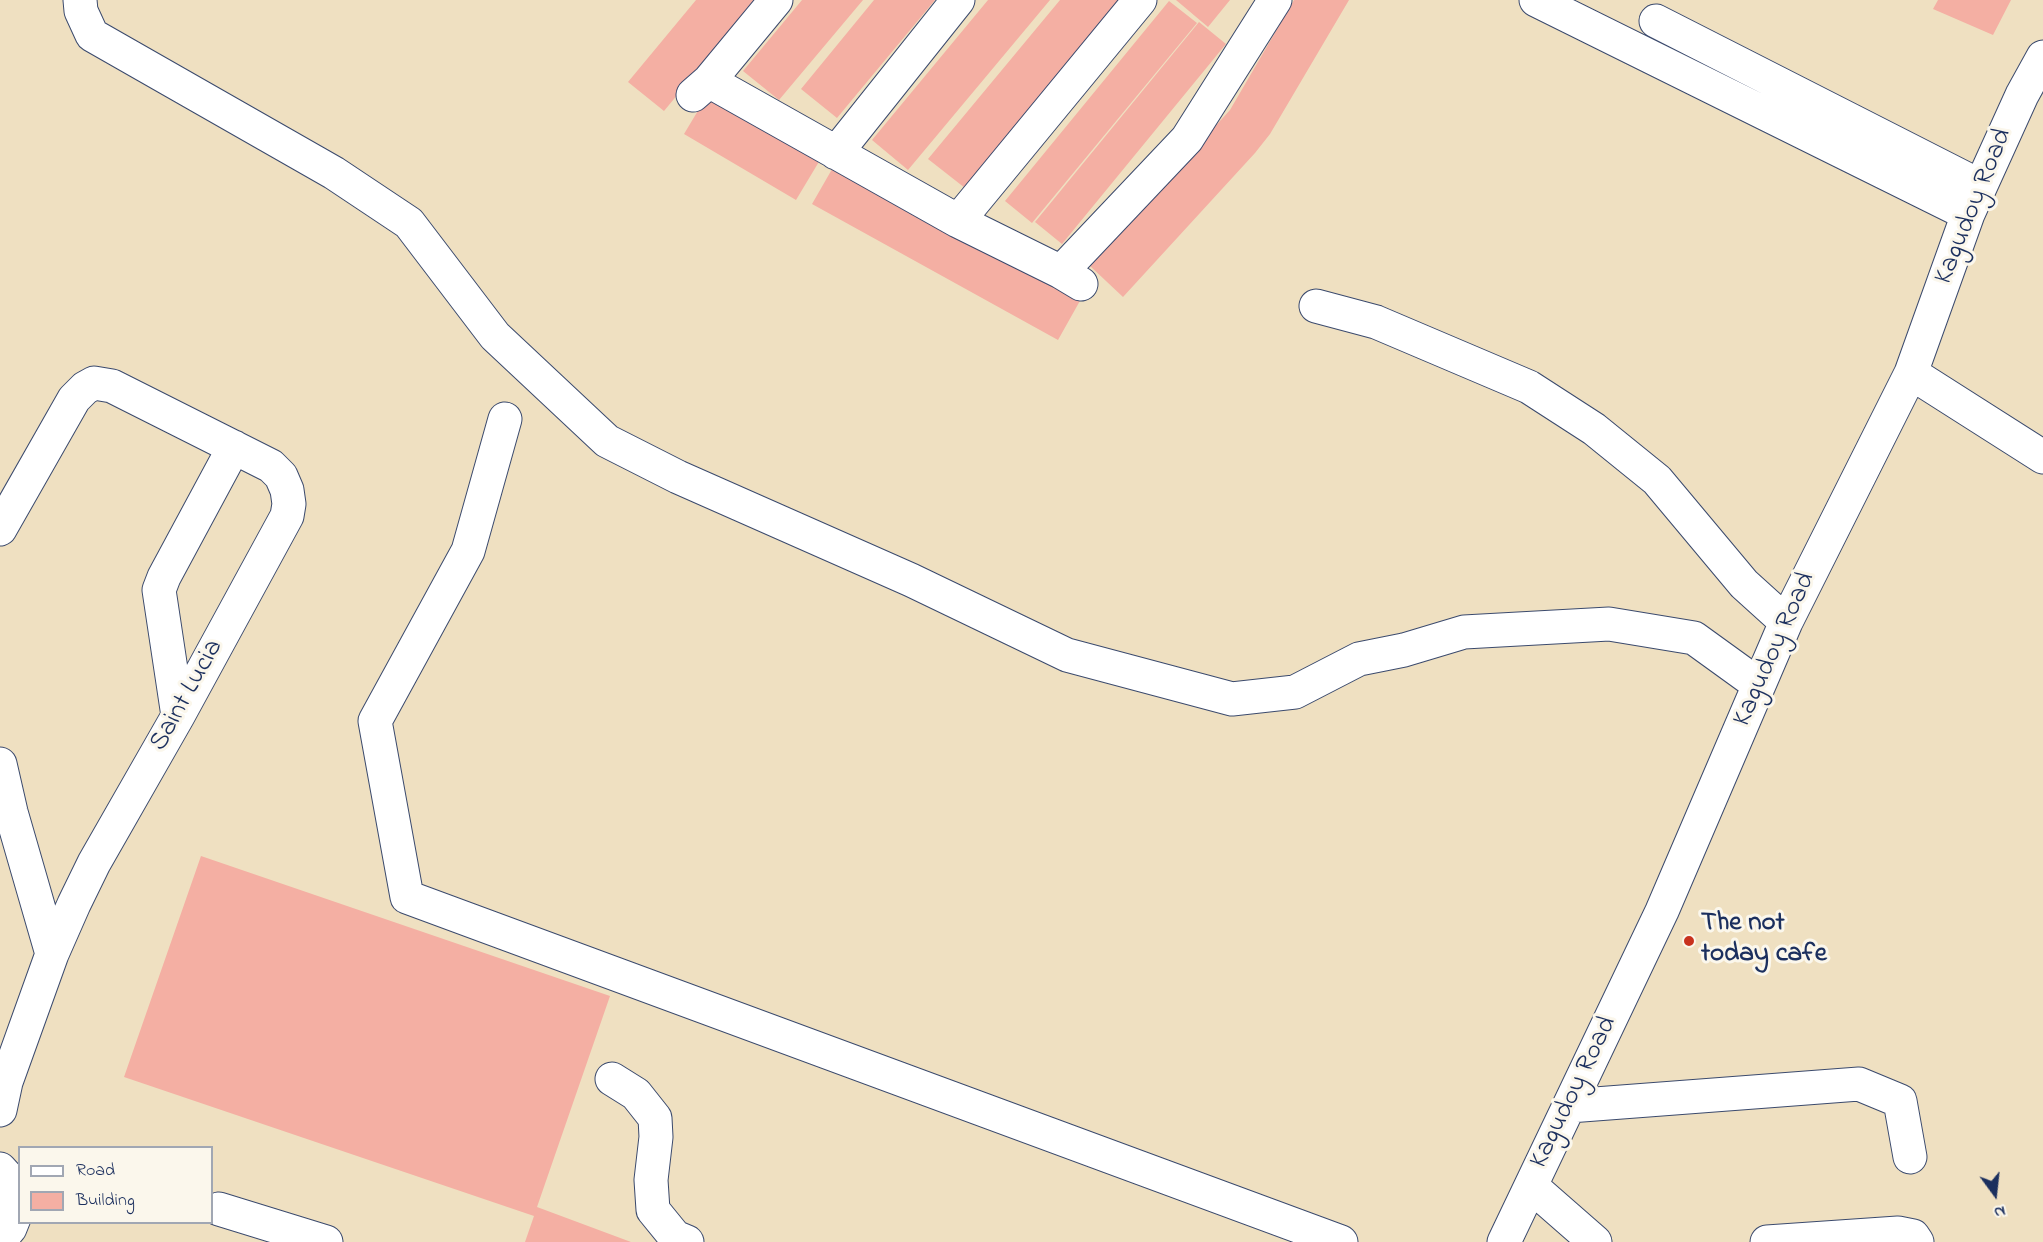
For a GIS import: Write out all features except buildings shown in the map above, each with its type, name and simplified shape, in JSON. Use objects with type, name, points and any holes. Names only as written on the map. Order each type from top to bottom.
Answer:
[{"type":"street","points":[[80,0],[81,11],[93,35],[334,174],[409,224],[495,336],[607,441],[688,482],[911,580],[1067,656],[1232,699],[1295,692],[1359,659],[1404,650],[1464,632],[1609,624],[1694,638],[1759,685]]},
{"type":"street","points":[[776,0],[701,89],[836,153],[958,221],[1071,278],[1187,139],[1275,0]]},
{"type":"street","points":[[836,153],[958,0]]},
{"type":"street","points":[[958,221],[1140,0]]},
{"type":"street","points":[[1536,0],[1974,200]]},
{"type":"street","points":[[1656,21],[1974,200]]},
{"type":"street","name":"Kagudoy Road","points":[[1504,1242],[1662,911],[1786,622],[1911,373],[1974,200],[2022,94],[2043,57]]},
{"type":"street","points":[[1316,306],[1376,322],[1529,387],[1594,429],[1657,480],[1744,584],[1786,622]]},
{"type":"street","points":[[1911,373],[2043,458]]},
{"type":"street","name":"Saint Lucia","points":[[0,529],[74,399],[94,383],[112,386],[271,466],[281,476],[288,497],[287,516],[178,716],[94,863],[52,954],[6,1082],[0,1110]]},
{"type":"street","points":[[505,419],[468,551],[375,721],[407,897],[1341,1242]]},
{"type":"street","points":[[178,716],[159,590],[234,447]]},
{"type":"street","points":[[0,764],[11,812],[52,954]]},
{"type":"street","points":[[612,1079],[636,1094],[655,1118],[656,1137],[651,1180],[653,1210],[675,1237],[687,1242]]},
{"type":"street","points":[[1569,1106],[1859,1084],[1900,1101],[1910,1156]]},
{"type":"street","points":[[0,1169],[10,1180],[16,1199],[14,1218],[10,1228],[0,1239]]},
{"type":"street","points":[[1531,1186],[1595,1242]]},
{"type":"street","points":[[219,1209],[326,1242]]},
{"type":"street","points":[[1767,1242],[1898,1233],[1913,1236],[1917,1242]]},
{"type":"place","name":"The not today cafe","points":[[1689,941]]}]
